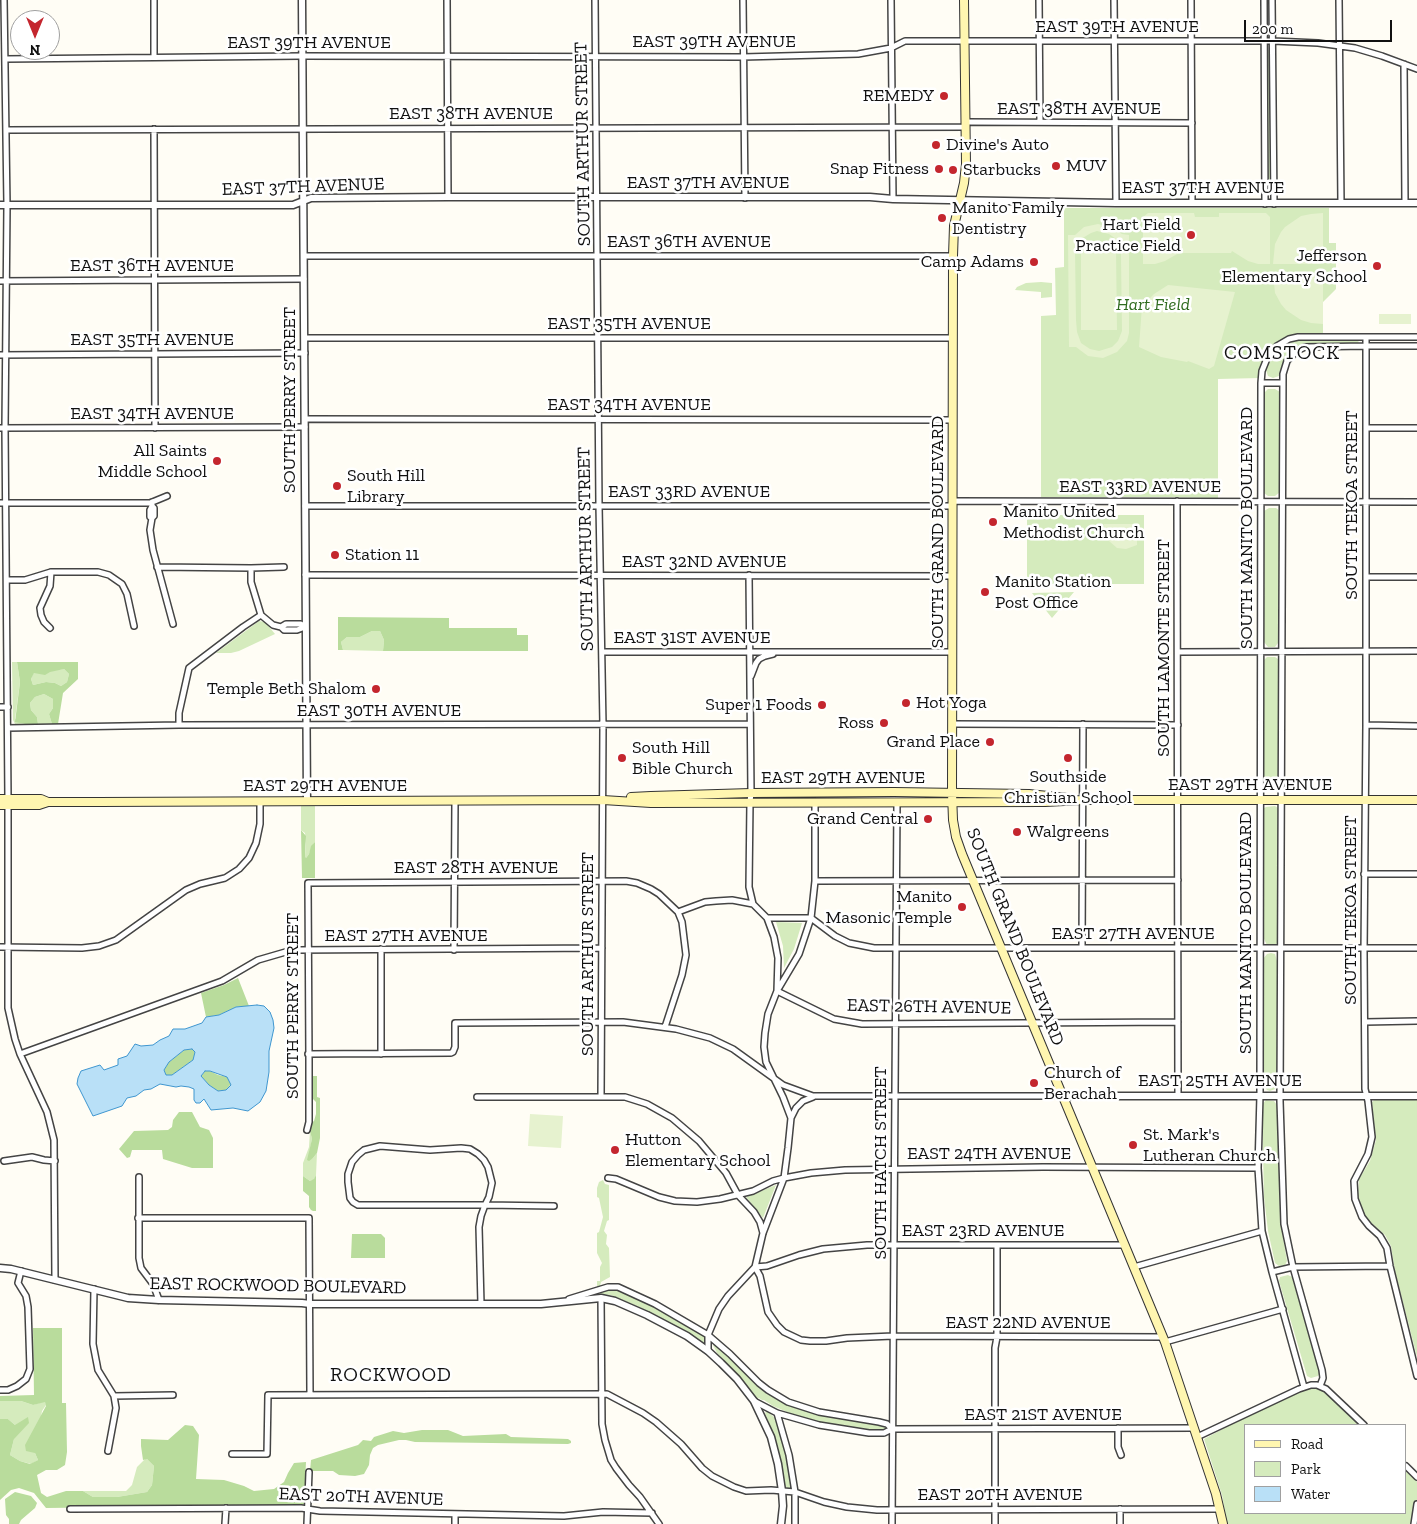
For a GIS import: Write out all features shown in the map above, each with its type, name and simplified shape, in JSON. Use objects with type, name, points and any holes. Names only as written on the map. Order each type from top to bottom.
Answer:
[{"type":"main road","name":"SOUTH GRAND BOULEVARD","points":[[964,0],[966,164],[964,183],[954,226],[953,256],[953,820],[956,837],[973,880],[1164,1339],[1220,1509],[1223,1524]]},
{"type":"main road","name":"EAST 29TH AVENUE","points":[[603,800],[651,796],[751,793],[952,793],[1029,794],[1083,800]]},
{"type":"main road","name":"EAST 29TH AVENUE","points":[[4,802],[39,805],[48,802],[260,801],[1045,802],[1261,799],[1417,800]]},
{"type":"street","points":[[4,0],[6,130],[4,205],[7,281],[3,355],[3,503],[7,580],[8,707],[4,802],[9,1019],[20,1054],[47,1112],[54,1140],[55,1280]]},
{"type":"street","points":[[154,0],[154,57]]},
{"type":"street","name":"SOUTH PERRY STREET","points":[[302,0],[305,352],[304,627],[307,801]]},
{"type":"street","points":[[447,0],[448,198]]},
{"type":"street","name":"SOUTH ARTHUR STREET","points":[[595,0],[598,419],[603,725],[601,1097]]},
{"type":"street","points":[[743,0],[745,198]]},
{"type":"street","points":[[891,0],[892,199]]},
{"type":"street","points":[[1039,0],[1040,122]]},
{"type":"street","points":[[1114,0],[1116,204]]},
{"type":"street","points":[[1191,0],[1192,203]]},
{"type":"street","points":[[1264,0],[1265,204]]},
{"type":"street","points":[[1272,0],[1274,204]]},
{"type":"street","points":[[1339,0],[1341,203]]},
{"type":"street","name":"EAST 39TH AVENUE","points":[[4,57],[743,57],[858,54],[891,48],[905,41],[1273,41],[1339,46],[1382,56],[1417,70]]},
{"type":"street","points":[[1404,64],[1405,203]]},
{"type":"street","name":"EAST 38TH AVENUE","points":[[0,131],[892,128],[1040,122],[1192,122]]},
{"type":"street","points":[[154,129],[154,428]]},
{"type":"street","name":"EAST 37TH AVENUE","points":[[4,205],[293,205],[311,198],[870,197],[1116,204],[1417,203]]},
{"type":"street","name":"EAST 36TH AVENUE","points":[[304,256],[953,256]]},
{"type":"street","name":"EAST 36TH AVENUE","points":[[0,281],[304,279]]},
{"type":"street","name":"SOUTH MANITO BOULEVARD","points":[[1304,1387],[1262,1231],[1258,1168],[1260,1096],[1262,371],[1268,356],[1289,339],[1307,336],[1417,337]]},
{"type":"street","name":"SOUTH TEKOA STREET","points":[[1366,337],[1365,1089],[1372,1137],[1368,1154],[1354,1181],[1355,1198],[1362,1217],[1380,1236],[1387,1248],[1417,1376]]},
{"type":"street","name":"EAST 35TH AVENUE","points":[[304,338],[953,338]]},
{"type":"street","name":"SOUTH MANITO BOULEVARD","points":[[1320,1386],[1322,1370],[1293,1267],[1284,1224],[1280,1096],[1282,384],[1287,361],[1297,351],[1305,347],[1417,346]]},
{"type":"street","name":"EAST 35TH AVENUE","points":[[3,355],[305,352]]},
{"type":"street","name":"SOUTH MANITO BOULEVARD","points":[[1261,383],[1282,384]]},
{"type":"street","name":"EAST 34TH AVENUE","points":[[305,419],[952,420]]},
{"type":"street","name":"EAST 34TH AVENUE","points":[[3,428],[305,427]]},
{"type":"street","points":[[1366,428],[1417,428]]},
{"type":"street","points":[[3,503],[152,504],[167,496]]},
{"type":"street","name":"EAST 33RD AVENUE","points":[[305,506],[1177,501],[1417,502]]},
{"type":"street","name":"SOUTH LAMONTE STREET","points":[[1177,501],[1178,1096]]},
{"type":"street","points":[[152,504],[150,510],[150,517],[152,518],[150,530],[152,544],[173,624]]},
{"type":"street","points":[[157,567],[284,567]]},
{"type":"street","points":[[251,568],[251,582],[261,615],[273,625],[282,627],[286,624],[301,624],[304,627]]},
{"type":"street","points":[[7,580],[25,580],[51,572],[98,572],[109,575],[122,584],[127,594],[134,626]]},
{"type":"street","points":[[50,628],[44,622],[40,608],[50,586],[51,572]]},
{"type":"street","name":"EAST 32ND AVENUE","points":[[305,575],[953,576]]},
{"type":"street","points":[[749,575],[751,793],[749,887],[753,904]]},
{"type":"street","points":[[1366,577],[1417,577]]},
{"type":"street","points":[[179,725],[179,713],[189,668],[242,627],[261,615]]},
{"type":"street","points":[[1178,652],[1417,651]]},
{"type":"street","name":"EAST 31ST AVENUE","points":[[602,652],[952,652]]},
{"type":"street","name":"EAST 31ST AVENUE","points":[[749,679],[756,663],[760,659],[783,652]]},
{"type":"street","points":[[0,707],[8,707]]},
{"type":"street","points":[[0,716],[8,716]]},
{"type":"street","name":"EAST 30TH AVENUE","points":[[8,728],[179,725],[750,724]]},
{"type":"street","points":[[952,724],[1178,725]]},
{"type":"street","points":[[1082,948],[1083,724]]},
{"type":"street","points":[[1366,725],[1417,726]]},
{"type":"street","points":[[0,947],[82,948],[99,946],[116,940],[186,890],[200,884],[225,878],[239,869],[249,858],[256,843],[260,824],[260,801]]},
{"type":"street","points":[[454,950],[455,801]]},
{"type":"street","points":[[791,1118],[766,1062],[765,1033],[768,1014],[777,991],[799,954],[811,918],[815,881],[816,802]]},
{"type":"street","name":"SOUTH HATCH STREET","points":[[892,1524],[897,802]]},
{"type":"street","points":[[1364,874],[1417,874]]},
{"type":"street","points":[[815,881],[1178,880]]},
{"type":"street","name":"EAST 28TH AVENUE","points":[[308,883],[626,881],[651,889],[678,912]]},
{"type":"street","name":"SOUTH PERRY STREET","points":[[307,1130],[309,1122],[308,883]]},
{"type":"street","points":[[665,1027],[680,984],[686,954],[682,922],[678,912],[705,902],[732,900],[753,904],[768,918],[778,958],[777,991]]},
{"type":"street","points":[[768,918],[811,918]]},
{"type":"street","name":"EAST 27TH AVENUE","points":[[811,918],[835,936],[849,943],[874,948],[1417,948]]},
{"type":"street","name":"EAST 27TH AVENUE","points":[[20,1054],[222,981],[258,960],[289,951],[602,948]]},
{"type":"street","points":[[381,949],[381,1054]]},
{"type":"street","name":"EAST 26TH AVENUE","points":[[777,991],[834,1019],[862,1024],[1178,1022]]},
{"type":"street","points":[[308,1054],[449,1054],[453,1052],[455,1047],[455,1022],[601,1022],[665,1027],[710,1038],[728,1046],[772,1077]]},
{"type":"street","points":[[1365,1022],[1417,1022]]},
{"type":"street","name":"EAST 25TH AVENUE","points":[[772,1077],[783,1085],[813,1096],[1417,1096]]},
{"type":"street","points":[[708,1351],[708,1335],[716,1315],[728,1296],[755,1267],[763,1234],[784,1178],[791,1118],[796,1108],[803,1101],[813,1096]]},
{"type":"street","points":[[476,1097],[624,1097],[647,1104],[672,1118],[709,1152],[726,1174],[738,1195],[754,1212],[760,1222],[763,1234]]},
{"type":"street","points":[[481,1304],[479,1226],[485,1205],[491,1191],[491,1175],[484,1160],[470,1149],[430,1150],[380,1146],[364,1150],[352,1162],[348,1182],[350,1198],[358,1204],[485,1205],[554,1206]]},
{"type":"street","points":[[4,1161],[32,1157],[55,1161]]},
{"type":"street","name":"EAST 24TH AVENUE","points":[[608,1178],[616,1179],[659,1197],[675,1201],[697,1202],[753,1191],[784,1178],[845,1170],[1093,1167],[1258,1168]]},
{"type":"street","points":[[138,1177],[139,1258],[141,1268],[154,1284],[159,1300]]},
{"type":"street","points":[[138,1218],[309,1218],[310,1394]]},
{"type":"street","points":[[1134,1267],[1262,1231]]},
{"type":"street","name":"EAST 23RD AVENUE","points":[[755,1267],[767,1266],[823,1249],[867,1245],[1124,1245]]},
{"type":"street","points":[[995,1524],[997,1245]]},
{"type":"street","points":[[1272,1272],[1293,1267],[1390,1266]]},
{"type":"street","name":"EAST 22ND AVENUE","points":[[755,1267],[760,1276],[768,1312],[776,1325],[793,1337],[810,1341],[893,1336],[1164,1339],[1283,1309]]},
{"type":"street","name":"EAST ROCKWOOD BOULEVARD","points":[[0,1268],[128,1298],[159,1300],[302,1302],[310,1304],[540,1304],[601,1298]]},
{"type":"street","points":[[0,1390],[8,1390],[18,1386],[26,1378],[30,1369],[28,1307],[26,1296],[18,1283],[20,1274]]},
{"type":"street","name":"EAST ROCKWOOD BOULEVARD","points":[[560,1302],[612,1286],[618,1287],[655,1304],[708,1335],[768,1390],[788,1402],[837,1416],[887,1424],[892,1429]]},
{"type":"street","points":[[94,1289],[93,1344],[98,1370],[114,1396],[116,1408],[108,1451]]},
{"type":"street","points":[[659,1524],[611,1460],[605,1440],[602,1424],[601,1298],[615,1301],[648,1315],[687,1336],[708,1351],[754,1401],[771,1437],[778,1464],[783,1506],[781,1524]]},
{"type":"street","points":[[1197,1437],[1311,1385],[1320,1386],[1328,1392],[1363,1424]]},
{"type":"street","points":[[232,1454],[267,1454],[268,1395],[602,1394]]},
{"type":"street","name":"EAST 20TH AVENUE","points":[[602,1394],[609,1395],[656,1422],[681,1444],[702,1468],[723,1482],[746,1491],[795,1492],[824,1502],[847,1507],[877,1510],[1220,1509]]},
{"type":"street","points":[[114,1396],[173,1395]]},
{"type":"street","points":[[754,1401],[776,1413],[819,1425],[878,1434],[892,1429]]},
{"type":"street","points":[[776,1413],[789,1455],[795,1492],[795,1524]]},
{"type":"street","points":[[1118,1428],[1118,1447],[1121,1455]]},
{"type":"street","name":"EAST 21ST AVENUE","points":[[892,1429],[1194,1428]]},
{"type":"street","points":[[1407,1467],[1417,1477]]},
{"type":"street","points":[[307,1524],[309,1472]]},
{"type":"street","points":[[1414,1524],[1417,1504]]},
{"type":"street","points":[[225,1524],[226,1508]]},
{"type":"street","name":"EAST 20TH AVENUE","points":[[70,1509],[226,1508],[564,1516],[603,1512],[652,1513]]},
{"type":"street","points":[[1120,1509],[1120,1524]]},
{"type":"street","points":[[455,1524],[456,1514]]},
{"type":"green space","points":[[1266,50],[1271,50],[1272,194],[1268,194]]},
{"type":"green space","name":"Hart Field","points":[[1064,208],[1329,208],[1329,243],[1336,243],[1336,289],[1323,302],[1323,334],[1289,336],[1278,342],[1265,358],[1260,378],[1218,379],[1218,498],[1041,497],[1041,316],[1056,315],[1055,268],[1064,267]]},
{"type":"green space","points":[[1148,213],[1194,213],[1195,217],[1219,217],[1219,213],[1266,213],[1270,217],[1270,264],[1258,264],[1248,261],[1232,251],[1231,253],[1179,253],[1165,261],[1155,264],[1143,264],[1143,217]]},
{"type":"green space","points":[[1323,213],[1323,261],[1320,264],[1273,264],[1275,244],[1285,227],[1301,216]]},
{"type":"green space","points":[[1098,224],[1111,227],[1122,234],[1129,235],[1129,333],[1127,341],[1117,352],[1103,358],[1088,356],[1076,347],[1069,347],[1068,235],[1075,235],[1084,227]],"holes":[[[1097,231],[1109,234],[1116,239],[1110,237],[1107,243],[1114,247],[1117,242],[1121,250],[1122,331],[1118,341],[1112,347],[1099,351],[1090,349],[1081,343],[1077,332],[1075,251],[1081,239],[1091,233]]]},
{"type":"green space","points":[[1081,250],[1116,250],[1117,330],[1081,330]]},
{"type":"green space","points":[[1273,273],[1320,273],[1323,276],[1323,324],[1301,320],[1286,310],[1275,293]]},
{"type":"green space","points":[[1026,283],[1052,283],[1052,297],[1041,298],[1041,292],[1015,290]]},
{"type":"green space","points":[[1168,285],[1235,292],[1214,366],[1209,369],[1188,361],[1161,357],[1139,347],[1142,306],[1154,294]]},
{"type":"green space","points":[[1379,314],[1411,314],[1411,324],[1379,324]]},
{"type":"green space","points":[[1305,339],[1357,340],[1359,342],[1356,344],[1314,344],[1302,346],[1293,350],[1285,359],[1279,376],[1273,378],[1268,376],[1266,370],[1275,352],[1289,343]]},
{"type":"green space","points":[[1268,389],[1275,389],[1280,392],[1280,492],[1275,496],[1268,496],[1264,493],[1264,393]]},
{"type":"green space","points":[[1269,508],[1276,508],[1280,511],[1278,643],[1275,647],[1268,647],[1264,642],[1264,511]]},
{"type":"green space","points":[[1027,515],[1144,515],[1144,584],[1027,584]]},
{"type":"green space","points":[[1104,524],[1137,524],[1137,545],[1126,549],[1117,548],[1105,536]]},
{"type":"green space","points":[[1074,592],[1052,618],[1032,593]]},
{"type":"green space","points":[[338,617],[449,618],[449,628],[517,628],[517,635],[528,635],[528,651],[383,651],[384,640],[380,631],[372,631],[360,637],[347,637],[341,642],[343,650],[338,650]]},
{"type":"green space","points":[[259,621],[265,622],[275,634],[239,651],[216,653]]},
{"type":"green space","points":[[372,631],[380,631],[384,640],[383,651],[343,650],[341,642],[347,637],[360,637]]},
{"type":"green space","points":[[1267,657],[1278,659],[1278,792],[1264,792],[1263,661]]},
{"type":"green space","points":[[12,662],[17,662],[20,682],[15,719],[25,724],[15,724],[13,720]]},
{"type":"green space","points":[[17,662],[78,662],[78,679],[63,693],[58,724],[52,724],[49,714],[53,708],[53,699],[44,694],[35,697],[30,703],[31,710],[37,717],[38,724],[15,722],[20,682]],"holes":[[[64,669],[69,674],[67,682],[61,686],[46,682],[33,685],[31,679],[34,673],[45,675]]]},
{"type":"green space","points":[[64,669],[69,674],[67,682],[61,686],[46,682],[33,685],[31,679],[34,672]]},
{"type":"green space","points":[[44,694],[53,699],[53,708],[49,714],[52,724],[38,724],[37,717],[31,710],[30,703],[35,697]]},
{"type":"green space","points":[[301,806],[315,806],[315,842],[306,858],[305,833],[301,830]]},
{"type":"green space","points":[[1275,806],[1278,808],[1279,938],[1276,945],[1271,946],[1267,945],[1264,939],[1264,808]]},
{"type":"green space","points":[[301,830],[306,836],[306,858],[311,846],[315,842],[315,878],[302,878]]},
{"type":"green space","points":[[776,922],[802,923],[794,949],[784,968],[783,946]]},
{"type":"green space","points":[[1267,954],[1275,954],[1277,961],[1277,1087],[1270,1091],[1264,1086],[1263,959]]},
{"type":"green space","points":[[238,978],[249,1006],[236,1007],[219,1015],[206,1017],[201,993]]},
{"type":"green space","points":[[192,1049],[195,1052],[193,1060],[172,1075],[166,1075],[164,1070],[169,1062],[184,1050]]},
{"type":"green space","points":[[205,1071],[228,1077],[231,1084],[226,1090],[218,1091],[201,1076]]},
{"type":"green space","points":[[313,1076],[317,1076],[317,1097],[320,1098],[320,1138],[317,1153],[309,1161],[307,1160],[312,1139],[311,1123],[314,1121],[316,1114],[316,1102],[312,1098],[311,1080]]},
{"type":"green space","points":[[1375,1099],[1417,1099],[1417,1357],[1395,1271],[1391,1246],[1385,1235],[1366,1218],[1358,1195],[1359,1179],[1370,1161],[1376,1140],[1372,1102]]},
{"type":"green space","points":[[1266,1100],[1274,1101],[1277,1105],[1281,1226],[1287,1261],[1285,1265],[1279,1266],[1275,1263],[1268,1231],[1264,1197],[1262,1105]]},
{"type":"green space","points":[[179,1112],[192,1112],[200,1127],[209,1130],[213,1138],[213,1168],[192,1168],[163,1159],[162,1150],[132,1150],[130,1157],[127,1158],[119,1149],[134,1131],[168,1130],[172,1127],[173,1120]]},
{"type":"green space","points":[[530,1114],[563,1116],[561,1148],[528,1146]]},
{"type":"green space","points":[[310,1131],[312,1139],[308,1160],[317,1153],[316,1175],[314,1180],[310,1181],[303,1176],[303,1163],[309,1147]]},
{"type":"green space","points":[[316,1175],[316,1211],[313,1211],[309,1207],[309,1196],[303,1191],[303,1176],[310,1181]]},
{"type":"green space","points":[[603,1180],[605,1184],[609,1185],[609,1220],[604,1231],[607,1235],[606,1244],[609,1248],[610,1277],[601,1282],[600,1286],[597,1287],[597,1281],[600,1281],[600,1267],[602,1263],[597,1253],[597,1233],[599,1232],[603,1217],[599,1198],[597,1197],[597,1188],[599,1182]]},
{"type":"green space","points":[[776,1185],[763,1218],[746,1197]]},
{"type":"green space","points":[[352,1234],[381,1234],[385,1238],[385,1258],[351,1258]]},
{"type":"green space","points":[[1288,1275],[1292,1277],[1320,1373],[1318,1376],[1311,1378],[1307,1376],[1279,1281],[1280,1277]]},
{"type":"green space","points":[[612,1289],[651,1305],[682,1322],[704,1336],[705,1342],[701,1343],[658,1316],[637,1306],[611,1295],[596,1294]]},
{"type":"green space","points":[[33,1328],[62,1328],[62,1403],[66,1403],[67,1452],[65,1465],[57,1470],[46,1470],[37,1475],[41,1493],[47,1497],[66,1491],[83,1491],[93,1497],[117,1497],[147,1492],[152,1485],[154,1466],[147,1459],[143,1460],[141,1439],[168,1440],[185,1425],[193,1426],[199,1435],[196,1479],[224,1480],[254,1491],[274,1489],[284,1482],[294,1463],[306,1462],[304,1504],[46,1508],[34,1493],[19,1488],[11,1490],[0,1500],[0,1419],[8,1419],[15,1425],[28,1417],[29,1423],[14,1439],[10,1455],[30,1464],[38,1460],[35,1453],[26,1451],[25,1445],[46,1406],[45,1402],[33,1405],[21,1401],[0,1401],[0,1396],[34,1395]]},
{"type":"green space","points":[[715,1344],[770,1394],[821,1415],[884,1424],[886,1429],[883,1431],[863,1430],[819,1423],[799,1417],[759,1398],[757,1399],[717,1353],[713,1345]]},
{"type":"green space","points":[[1309,1387],[1316,1387],[1325,1392],[1359,1424],[1244,1424],[1244,1514],[1407,1514],[1407,1471],[1417,1482],[1417,1524],[1227,1524],[1222,1495],[1204,1439],[1253,1413]]},
{"type":"green space","points":[[0,1401],[21,1401],[33,1405],[45,1401],[46,1405],[42,1411],[35,1453],[38,1460],[31,1464],[20,1461],[10,1455],[15,1425],[8,1419],[0,1419]]},
{"type":"green space","points":[[767,1411],[776,1419],[781,1432],[790,1474],[791,1487],[789,1489],[785,1486],[778,1446],[765,1413]]},
{"type":"green space","points":[[422,1430],[448,1430],[463,1436],[506,1434],[511,1437],[568,1439],[571,1443],[415,1442],[399,1440],[373,1448],[369,1465],[364,1474],[355,1476],[339,1475],[333,1471],[310,1471],[311,1460],[358,1445],[363,1440],[371,1441],[374,1437],[393,1431],[404,1433]]},
{"type":"green space","points":[[146,1458],[154,1466],[152,1485],[147,1492],[117,1497],[93,1497],[83,1491],[126,1491],[132,1485],[137,1467]]},
{"type":"green space","points":[[15,1492],[31,1496],[37,1503],[35,1508],[19,1524],[9,1524],[9,1519],[6,1515],[5,1499]]},
{"type":"water","points":[[264,1006],[270,1012],[273,1020],[274,1028],[269,1051],[269,1072],[266,1091],[260,1102],[248,1111],[233,1108],[211,1110],[204,1099],[200,1103],[196,1103],[194,1100],[194,1089],[160,1084],[151,1089],[144,1090],[136,1096],[127,1098],[122,1106],[93,1116],[77,1084],[81,1071],[100,1065],[104,1070],[118,1065],[118,1059],[127,1056],[135,1044],[141,1046],[153,1045],[169,1036],[173,1029],[185,1029],[202,1023],[206,1017],[219,1015],[236,1007]],"holes":[[[192,1049],[195,1052],[193,1060],[172,1075],[166,1075],[164,1070],[169,1062],[184,1050]],[[205,1071],[227,1077],[231,1085],[226,1090],[218,1091],[201,1076]]]},
{"type":"place","name":"REMEDY","points":[[944,96]]},
{"type":"place","name":"Divine's Auto","points":[[936,145]]},
{"type":"place","name":"MUV","points":[[1056,166]]},
{"type":"place","name":"Snap Fitness","points":[[939,169]]},
{"type":"place","name":"Starbucks","points":[[953,170]]},
{"type":"place","name":"Manito Family Dentistry","points":[[942,218]]},
{"type":"place","name":"Hart Field Practice Field","points":[[1191,235]]},
{"type":"place","name":"Camp Adams","points":[[1034,262]]},
{"type":"place","name":"Jefferson Elementary School","points":[[1377,266]]},
{"type":"place","name":"All Saints Middle School","points":[[217,461]]},
{"type":"place","name":"South Hill Library","points":[[337,486]]},
{"type":"place","name":"Manito United Methodist Church","points":[[993,522]]},
{"type":"place","name":"Station 11","points":[[335,555]]},
{"type":"place","name":"Manito Station Post Office","points":[[985,592]]},
{"type":"place","name":"Temple Beth Shalom","points":[[376,689]]},
{"type":"place","name":"Hot Yoga","points":[[906,703]]},
{"type":"place","name":"Super 1 Foods","points":[[822,705]]},
{"type":"place","name":"Ross","points":[[884,723]]},
{"type":"place","name":"Grand Place","points":[[990,742]]},
{"type":"place","name":"South Hill Bible Church","points":[[622,758]]},
{"type":"place","name":"Southside Christian School","points":[[1068,758]]},
{"type":"place","name":"Grand Central","points":[[928,819]]},
{"type":"place","name":"Walgreens","points":[[1017,832]]},
{"type":"place","name":"Manito Masonic Temple","points":[[962,907]]},
{"type":"place","name":"Church of Berachah","points":[[1034,1083]]},
{"type":"place","name":"St. Mark's Lutheran Church","points":[[1133,1145]]},
{"type":"place","name":"Hutton Elementary School","points":[[615,1150]]},
{"type":"district","name":"COMSTOCK","points":[[1282,353]]},
{"type":"district","name":"ROCKWOOD","points":[[391,1375]]}]
